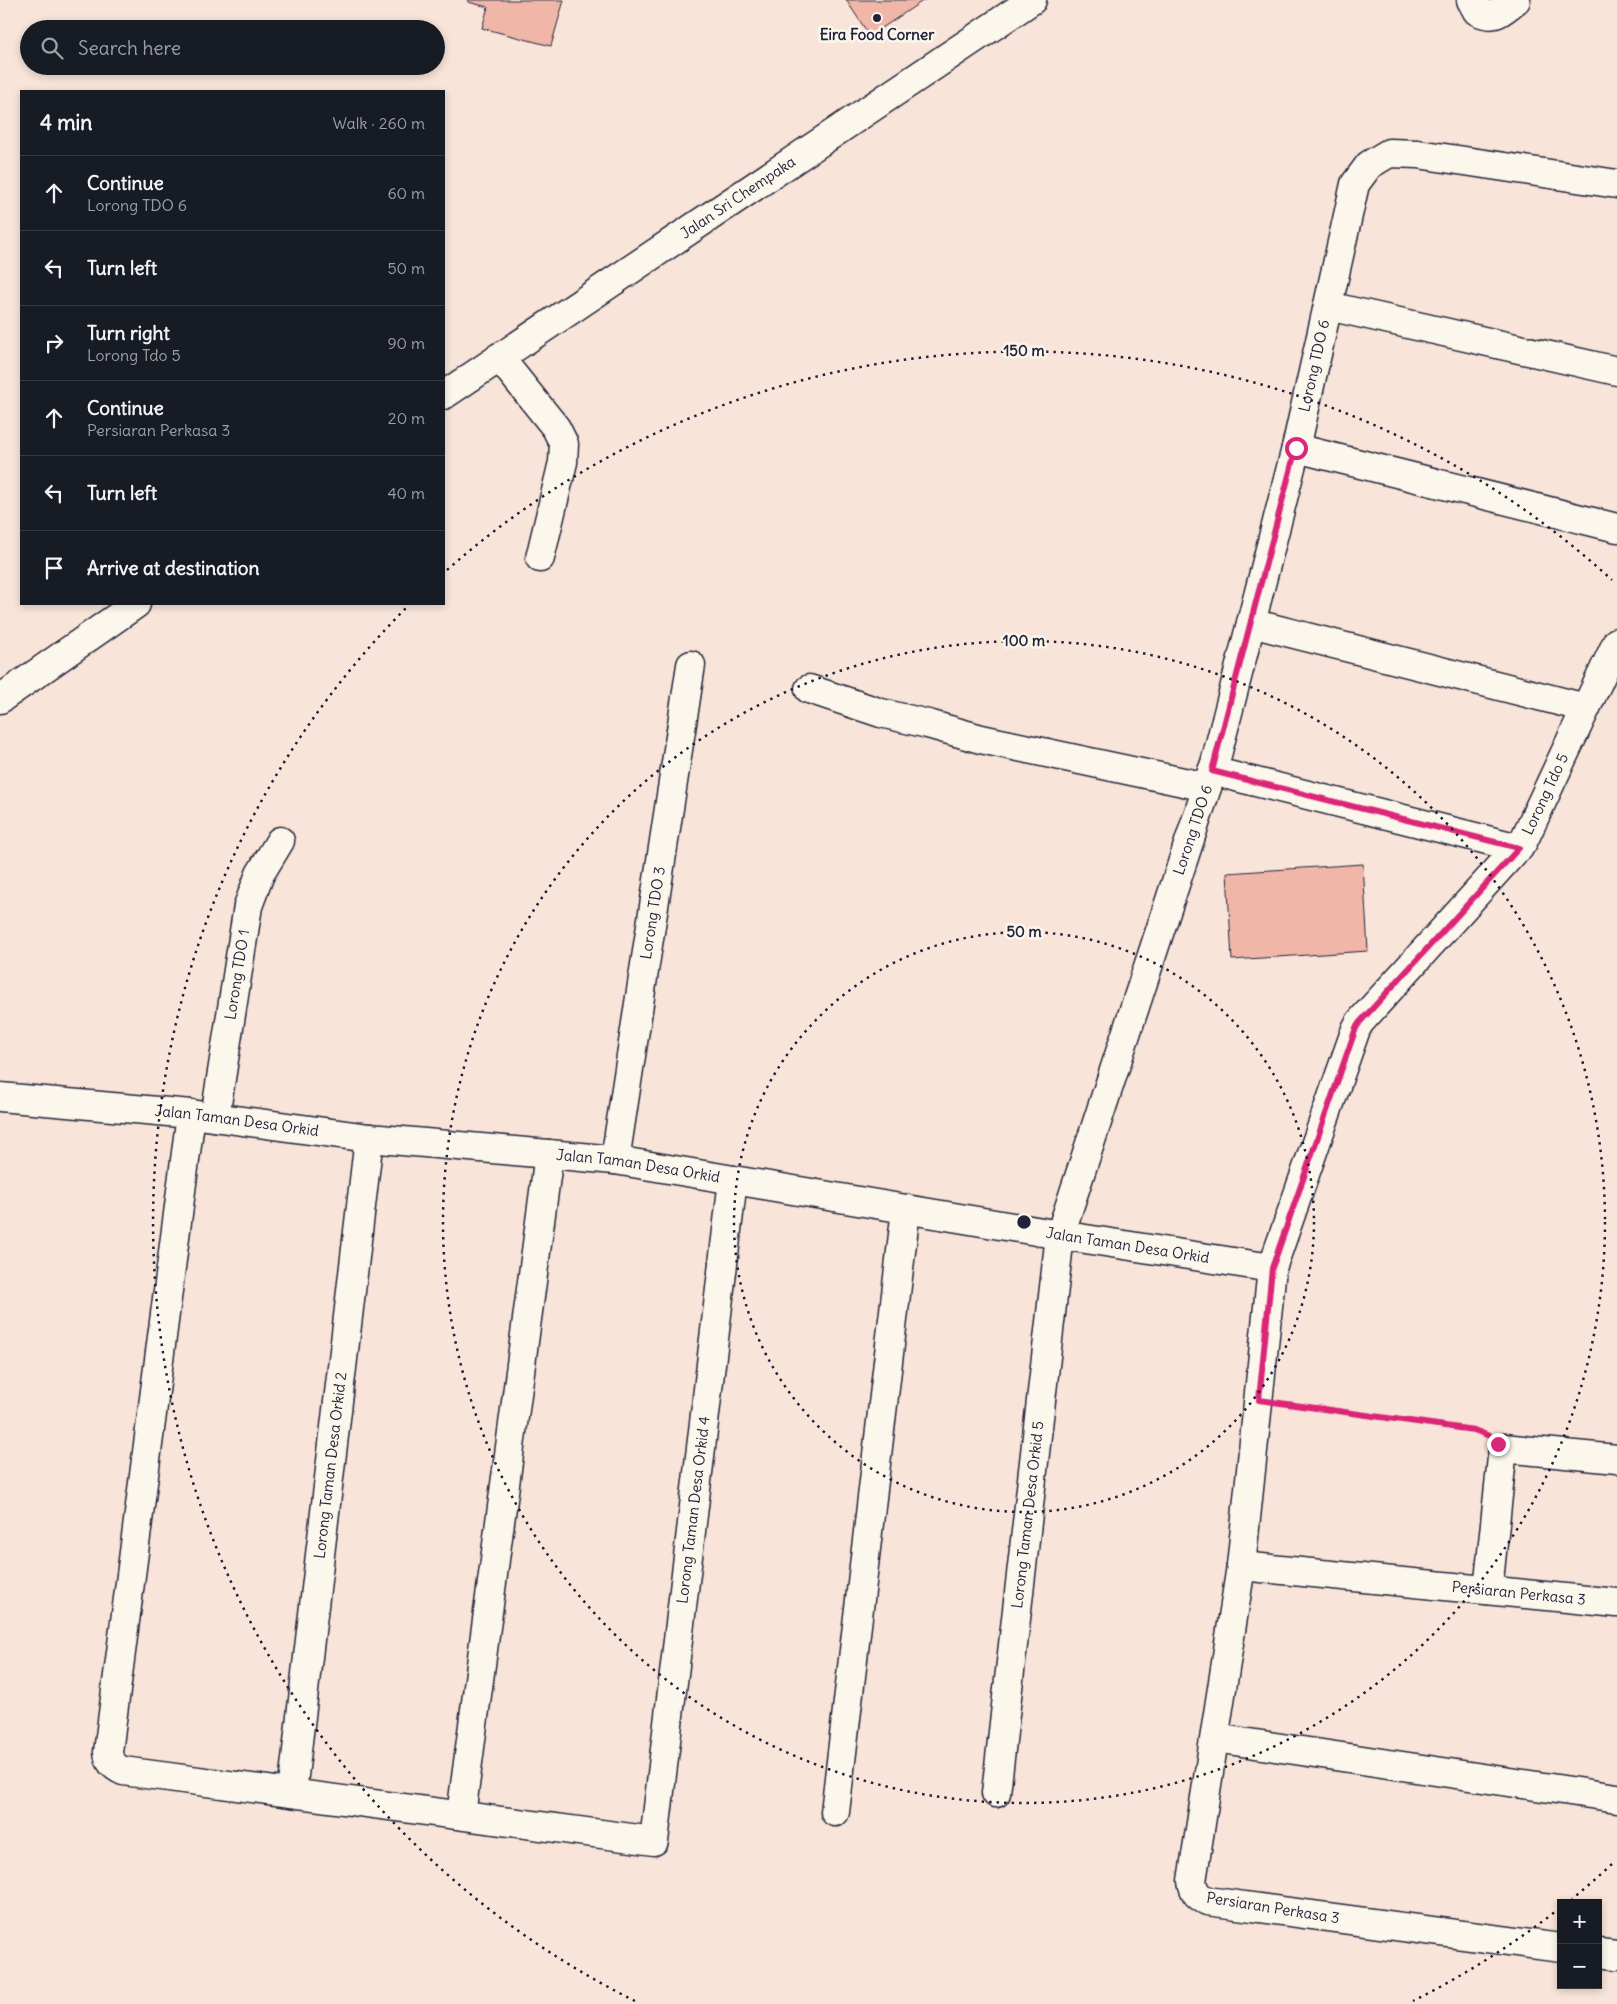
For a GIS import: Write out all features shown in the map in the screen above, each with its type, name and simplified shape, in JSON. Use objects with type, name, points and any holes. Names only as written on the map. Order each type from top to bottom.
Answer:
[{"type":"street","name":"Jalan Sri Chempaka","points":[[445,394],[1032,0]]},
{"type":"street","points":[[1471,0],[1477,11],[1488,16],[1499,13],[1516,0]]},
{"type":"street","name":"Lorong TDO 6","points":[[1060,1235],[1210,779],[1296,448],[1356,184],[1369,165],[1389,153],[1418,154],[1617,184]]},
{"type":"street","points":[[1328,306],[1617,372]]},
{"type":"street","points":[[499,357],[556,428],[564,444],[564,462],[540,558]]},
{"type":"street","points":[[1296,448],[1617,528]]},
{"type":"street","points":[[0,699],[135,605]]},
{"type":"street","points":[[1251,623],[1586,708]]},
{"type":"street","name":"Lorong Tdo 5","points":[[1272,1268],[1360,1022],[1519,848],[1617,642]]},
{"type":"street","name":"Lorong TDO 3","points":[[615,1160],[691,665]]},
{"type":"street","points":[[809,690],[881,713],[981,739],[1210,779],[1519,848]]},
{"type":"street","name":"Lorong TDO 1","points":[[280,841],[260,874],[248,906],[203,1115],[108,1752],[109,1760],[114,1767],[123,1771],[292,1793]]},
{"type":"street","name":"Jalan Taman Desa Orkid","points":[[0,1097],[203,1115],[368,1138],[615,1160],[1060,1235],[1272,1268]]},
{"type":"street","name":"Lorong Taman Desa Orkid 2","points":[[292,1793],[368,1138]]},
{"type":"street","points":[[292,1793],[461,1815],[550,1154]]},
{"type":"street","name":"Lorong Taman Desa Orkid 4","points":[[461,1815],[654,1841],[733,1180]]},
{"type":"street","points":[[835,1812],[906,1209]]},
{"type":"street","name":"Lorong Taman Desa Orkid 5","points":[[996,1793],[1060,1235]]},
{"type":"street","name":"Persiaran Perkasa 3","points":[[1272,1268],[1241,1566],[1192,1881],[1194,1890],[1199,1897],[1207,1901],[1557,1947]]},
{"type":"street","points":[[1488,1590],[1503,1448],[1617,1459]]},
{"type":"street","name":"Persiaran Perkasa 3","points":[[1241,1566],[1617,1603]]},
{"type":"street","points":[[1215,1738],[1617,1798]]},
{"type":"street","points":[[1602,1953],[1617,1955]]},
{"type":"path","points":[[1259,1400],[1474,1430],[1492,1437],[1503,1448]]},
{"type":"building","points":[[468,0],[564,0],[551,46],[482,28],[488,7],[468,2]]},
{"type":"building","name":"Eira Food Corner","points":[[846,0],[924,0],[870,36]]},
{"type":"building","points":[[1363,864],[1368,951],[1232,960],[1227,873]]},
{"type":"place","name":"Eira Food Corner","points":[[877,18]]},
{"type":"route","points":[[1296,448],[1212,771],[1519,848],[1356,1028],[1272,1268],[1259,1400],[1474,1430],[1492,1437],[1498,1444]]}]
